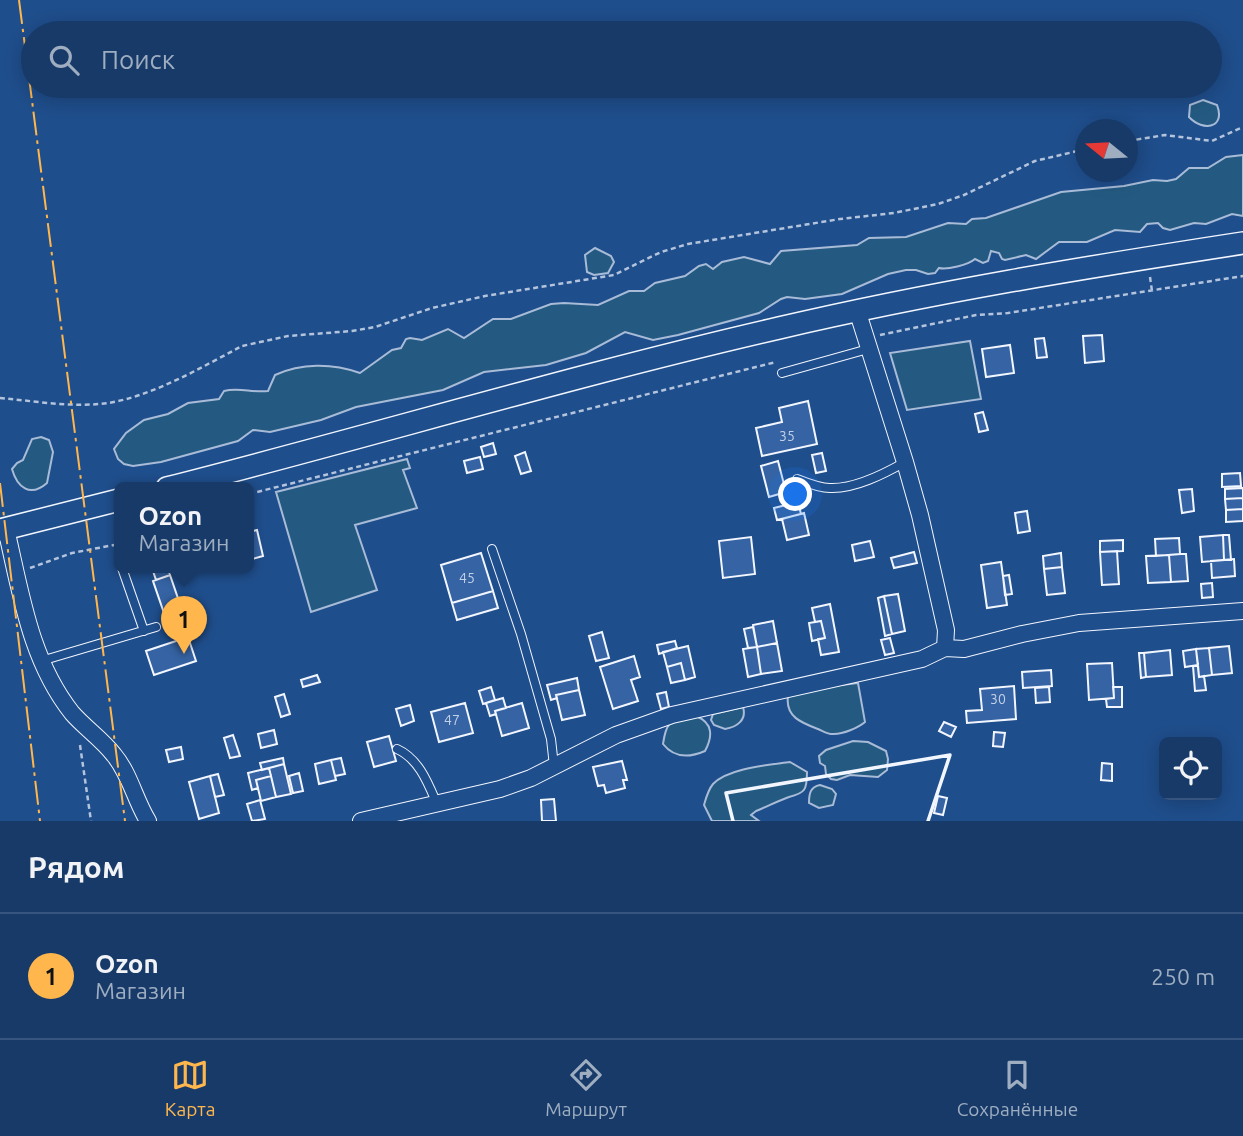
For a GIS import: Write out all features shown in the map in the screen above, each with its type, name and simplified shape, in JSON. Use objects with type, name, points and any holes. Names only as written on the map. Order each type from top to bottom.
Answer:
[{"type":"main road","points":[[190,482],[647,360],[857,310],[1024,277],[1243,243]]},
{"type":"main road","points":[[3,530],[114,501]]},
{"type":"street","points":[[857,310],[920,515],[946,630],[945,648]]},
{"type":"street","points":[[3,530],[35,650],[73,714],[114,755],[125,771],[148,821]]},
{"type":"street","points":[[361,821],[500,789],[531,778],[616,735],[672,715],[922,659],[945,648],[964,649],[1079,623],[1243,611]]},
{"type":"lane","points":[[782,373],[867,344]]},
{"type":"lane","points":[[797,480],[831,489],[849,486],[873,478],[905,462]]},
{"type":"lane","points":[[492,549],[533,673],[551,739],[554,766]]},
{"type":"lane","points":[[124,573],[144,631]]},
{"type":"lane","points":[[41,661],[156,627]]},
{"type":"lane","points":[[397,749],[408,754],[414,761],[429,783],[437,804]]},
{"type":"path","points":[[1138,139],[1165,135],[1212,141],[1243,127]]},
{"type":"path","points":[[0,398],[81,404],[127,399],[260,340],[375,327],[432,308],[485,296],[614,275],[661,252],[688,244],[939,204],[1035,161],[1075,152]]},
{"type":"path","points":[[867,344],[925,324],[1243,276]]},
{"type":"path","points":[[254,493],[781,361]]},
{"type":"path","points":[[16,574],[72,553],[114,545]]},
{"type":"path","points":[[73,714],[91,821]]},
{"type":"shaded area","points":[[1203,100],[1217,105],[1218,119],[1212,125],[1201,125],[1189,117],[1190,105]]},
{"type":"shaded area","points":[[1243,155],[1243,216],[1232,214],[1206,224],[1194,223],[1170,230],[1158,223],[1147,224],[1140,232],[1115,230],[1087,242],[1059,242],[1036,259],[1026,255],[1005,260],[999,253],[991,251],[988,261],[983,263],[975,259],[957,266],[939,268],[935,273],[928,274],[906,270],[888,274],[842,294],[805,299],[787,297],[759,313],[653,340],[625,332],[586,353],[546,365],[484,372],[443,390],[356,407],[321,420],[270,432],[253,430],[238,441],[161,462],[133,466],[124,464],[118,459],[114,449],[126,433],[144,420],[168,414],[188,403],[219,399],[224,391],[230,390],[268,391],[275,375],[306,366],[339,367],[360,373],[392,350],[401,348],[406,339],[422,340],[448,329],[464,338],[493,319],[511,319],[551,304],[598,305],[629,291],[644,291],[655,283],[685,276],[706,264],[713,269],[722,262],[744,257],[770,264],[781,251],[857,245],[869,238],[906,237],[948,223],[966,224],[972,219],[986,218],[1061,192],[1176,179],[1189,168],[1208,168],[1226,157]]},
{"type":"shaded area","points":[[595,248],[611,256],[614,262],[608,273],[594,275],[587,272],[585,255]]},
{"type":"shaded area","points":[[970,341],[981,399],[907,410],[890,353]]},
{"type":"shaded area","points":[[41,437],[49,440],[53,452],[47,483],[30,490],[17,481],[12,469],[23,460],[32,439]]},
{"type":"shaded area","points":[[407,459],[410,468],[403,470],[417,508],[355,525],[377,590],[311,612],[276,492]]},
{"type":"shaded area","points":[[858,683],[865,722],[850,730],[838,734],[828,733],[796,718],[789,709],[788,696],[815,688]]},
{"type":"shaded area","points":[[743,707],[744,716],[733,727],[725,729],[714,725],[711,720],[713,714]]},
{"type":"shaded area","points":[[696,716],[706,722],[710,731],[705,751],[682,755],[667,749],[663,744],[669,725],[676,720]]},
{"type":"shaded area","points":[[853,741],[868,742],[886,751],[887,770],[878,777],[850,775],[837,780],[831,779],[826,774],[825,766],[820,763],[819,756],[826,750]]},
{"type":"shaded area","points":[[790,762],[807,772],[806,787],[802,792],[751,815],[759,821],[712,821],[704,805],[713,784],[728,774],[749,768]]},
{"type":"shaded area","points":[[820,785],[832,789],[836,794],[833,805],[819,808],[809,803],[811,791]]},
{"type":"building","points":[[1102,335],[1104,361],[1085,363],[1083,336]]},
{"type":"building","points":[[1044,338],[1047,357],[1037,358],[1035,339]]},
{"type":"building","points":[[1010,345],[1014,373],[986,377],[982,349]]},
{"type":"building","points":[[808,401],[817,444],[762,456],[756,428],[782,422],[779,408]]},
{"type":"building","points":[[983,412],[988,430],[979,432],[975,414]]},
{"type":"building","points":[[493,443],[496,454],[484,457],[481,447]]},
{"type":"building","points":[[525,452],[531,471],[521,474],[515,456]]},
{"type":"building","points":[[822,453],[826,471],[816,473],[812,455]]},
{"type":"building","points":[[480,457],[483,469],[467,473],[464,461]]},
{"type":"building","points":[[778,461],[786,492],[769,497],[761,466]]},
{"type":"building","points":[[1240,473],[1241,486],[1222,487],[1222,474]]},
{"type":"building","points":[[1243,488],[1243,498],[1225,499],[1225,489]]},
{"type":"building","points":[[1192,489],[1194,511],[1182,513],[1179,490]]},
{"type":"building","points":[[1243,498],[1243,509],[1226,510],[1225,499]]},
{"type":"building","points":[[798,502],[801,514],[777,520],[774,508]]},
{"type":"building","points":[[1243,509],[1243,521],[1226,522],[1226,510]]},
{"type":"building","points":[[1027,511],[1030,531],[1018,533],[1015,513]]},
{"type":"building","points":[[804,513],[809,535],[787,540],[782,519]]},
{"type":"building","points":[[257,530],[263,556],[254,559],[254,531]]},
{"type":"building","points":[[1223,535],[1224,560],[1202,562],[1200,537]]},
{"type":"building","points":[[1223,535],[1229,535],[1231,560],[1224,560]]},
{"type":"building","points":[[751,537],[755,574],[723,578],[719,541]]},
{"type":"building","points":[[1179,538],[1180,554],[1156,556],[1155,539]]},
{"type":"building","points":[[1123,540],[1123,551],[1100,552],[1100,541]]},
{"type":"building","points":[[870,541],[874,557],[855,561],[852,545]]},
{"type":"building","points":[[1117,551],[1119,584],[1102,585],[1100,552]]},
{"type":"building","points":[[914,552],[917,563],[894,568],[891,558]]},
{"type":"building","points":[[481,553],[493,591],[452,603],[441,565]]},
{"type":"building","points":[[1061,553],[1062,567],[1044,569],[1043,556]]},
{"type":"building","points":[[1186,554],[1188,581],[1171,582],[1169,555]]},
{"type":"building","points":[[1169,555],[1171,582],[1148,583],[1146,556]]},
{"type":"building","points":[[1234,559],[1235,576],[1212,578],[1211,561]]},
{"type":"building","points":[[1001,562],[1007,605],[987,608],[981,565]]},
{"type":"building","points":[[1062,567],[1065,593],[1047,595],[1044,569]]},
{"type":"building","points":[[154,573],[169,573],[170,575],[156,580]]},
{"type":"building","points":[[170,575],[182,610],[165,616],[153,581]]},
{"type":"building","points":[[1009,575],[1012,594],[1005,595],[1003,576]]},
{"type":"building","points":[[1212,583],[1213,597],[1202,598],[1201,584]]},
{"type":"building","points":[[493,591],[498,608],[457,620],[452,603]]},
{"type":"building","points":[[898,594],[905,631],[892,634],[884,596]]},
{"type":"building","points":[[884,596],[892,634],[885,636],[878,598]]},
{"type":"building","points":[[830,604],[839,652],[821,655],[818,639],[825,638],[821,621],[815,622],[812,608]]},
{"type":"building","points":[[773,621],[777,643],[757,647],[753,625]]},
{"type":"building","points":[[821,621],[825,638],[812,641],[809,623]]},
{"type":"building","points":[[753,627],[757,647],[748,648],[744,629]]},
{"type":"building","points":[[602,632],[609,658],[596,661],[589,636]]},
{"type":"building","points":[[188,637],[196,661],[154,675],[146,651]]},
{"type":"building","points":[[890,638],[894,653],[885,655],[881,640]]},
{"type":"building","points":[[675,641],[677,648],[659,654],[657,645]]},
{"type":"building","points":[[777,643],[782,671],[761,674],[757,647]]},
{"type":"building","points":[[688,646],[695,677],[685,680],[681,663],[667,667],[663,652]]},
{"type":"building","points":[[1229,646],[1232,673],[1212,675],[1209,648]]},
{"type":"building","points":[[757,647],[761,674],[748,677],[743,649]]},
{"type":"building","points":[[1209,648],[1212,675],[1199,677],[1196,649]]},
{"type":"building","points":[[1196,649],[1198,665],[1185,667],[1183,651]]},
{"type":"building","points":[[1170,650],[1172,675],[1146,677],[1144,653]]},
{"type":"building","points":[[1139,653],[1144,653],[1146,677],[1141,678]]},
{"type":"building","points":[[634,656],[640,677],[631,680],[638,701],[613,709],[600,667]]},
{"type":"building","points":[[681,663],[685,680],[671,683],[667,667]]},
{"type":"building","points":[[1112,663],[1114,698],[1089,700],[1087,664]]},
{"type":"building","points":[[1198,665],[1199,677],[1204,676],[1206,690],[1195,691],[1193,666]]},
{"type":"building","points":[[1051,670],[1052,686],[1023,688],[1022,672]]},
{"type":"building","points":[[317,675],[320,682],[303,687],[301,680]]},
{"type":"building","points":[[577,678],[579,690],[556,695],[557,698],[551,700],[547,685]]},
{"type":"building","points":[[1014,686],[1016,719],[967,723],[966,711],[982,710],[980,689]]},
{"type":"building","points":[[491,687],[495,700],[483,704],[479,691]]},
{"type":"building","points":[[1049,687],[1050,702],[1036,703],[1035,688]]},
{"type":"building","points":[[1113,687],[1122,687],[1122,707],[1107,707],[1106,699],[1114,698]]},
{"type":"building","points":[[579,690],[585,715],[562,720],[556,695]]},
{"type":"building","points":[[666,692],[669,707],[661,709],[657,694]]},
{"type":"building","points":[[284,694],[290,714],[281,717],[275,697]]},
{"type":"building","points":[[503,698],[506,708],[495,711],[496,714],[490,716],[486,703]]},
{"type":"building","points":[[465,703],[473,733],[439,742],[431,712]]},
{"type":"building","points":[[522,703],[529,728],[502,736],[495,711]]},
{"type":"building","points":[[410,705],[414,721],[401,726],[396,709]]},
{"type":"building","points":[[944,722],[956,727],[951,737],[939,731]]},
{"type":"building","points":[[274,730],[277,744],[261,748],[258,734]]},
{"type":"building","points":[[994,732],[1005,733],[1003,747],[993,746]]},
{"type":"building","points":[[233,735],[240,756],[230,758],[224,738]]},
{"type":"building","points":[[389,736],[396,761],[374,767],[367,742]]},
{"type":"building","points":[[181,747],[183,759],[169,762],[166,750]]},
{"type":"building","points":[[283,758],[284,764],[262,770],[260,763]]},
{"type":"building","points":[[341,758],[345,774],[335,776],[331,760]]},
{"type":"building","points":[[331,760],[336,780],[319,784],[315,764]]},
{"type":"building","points":[[622,761],[627,780],[623,780],[625,788],[606,793],[604,785],[598,786],[593,767]]},
{"type":"building","points":[[1102,763],[1112,764],[1112,781],[1101,780]]},
{"type":"building","points":[[284,764],[291,794],[276,797],[269,768]]},
{"type":"building","points":[[269,768],[271,776],[256,780],[258,788],[252,790],[248,773]]},
{"type":"building","points":[[299,773],[303,791],[293,793],[289,776]]},
{"type":"building","points":[[218,774],[224,795],[215,797],[210,776]]},
{"type":"building","points":[[210,776],[219,813],[199,819],[189,782]]},
{"type":"building","points":[[271,776],[276,797],[261,801],[256,780]]},
{"type":"building","points":[[938,796],[947,798],[943,815],[934,813]]},
{"type":"building","points":[[554,799],[556,821],[542,821],[541,800]]},
{"type":"building","points":[[260,800],[265,819],[252,821],[247,804]]},
{"type":"wall","points":[[733,821],[726,793],[950,755],[928,821]]},
{"type":"power","points":[[19,0],[22,21]]},
{"type":"power","points":[[32,98],[125,821]]},
{"type":"power","points":[[0,483],[40,821]]},
{"type":"place","name":"Ozon","points":[[184,654]]}]
